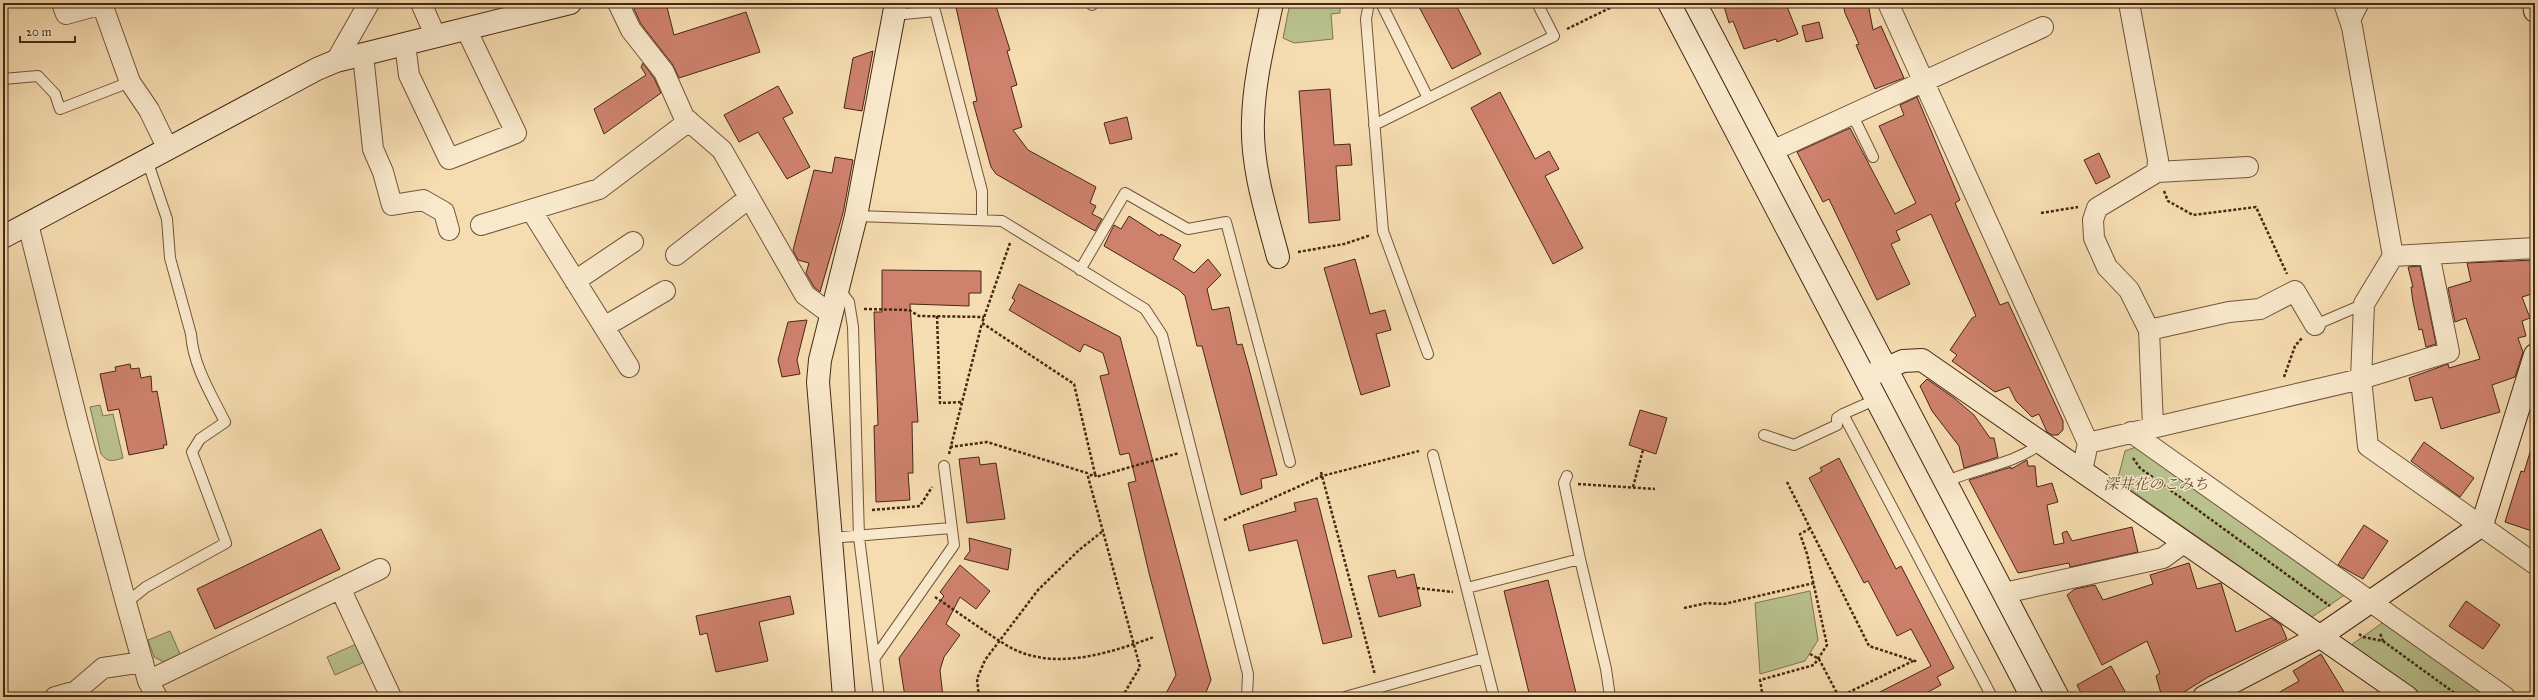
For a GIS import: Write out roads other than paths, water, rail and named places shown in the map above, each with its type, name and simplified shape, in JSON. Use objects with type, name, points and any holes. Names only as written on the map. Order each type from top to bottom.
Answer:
[{"type":"street","points":[[62,3],[66,14],[102,4],[130,82],[149,110],[168,149]]},
{"type":"street","points":[[336,62],[369,3]]},
{"type":"street","points":[[421,3],[436,37]]},
{"type":"street","points":[[3,238],[317,69],[336,62],[405,44],[570,3]]},
{"type":"street","points":[[618,3],[631,30],[664,72],[684,116],[722,150],[805,295],[841,312]]},
{"type":"street","points":[[1272,3],[1256,80],[1252,121],[1256,173],[1284,255]]},
{"type":"street","points":[[1669,3],[1867,378],[2032,697]]},
{"type":"street","points":[[1696,3],[2058,697]]},
{"type":"street","points":[[1888,3],[1922,82],[2088,443],[2082,471]]},
{"type":"street","points":[[2129,3],[2158,160],[2157,172]]},
{"type":"street","points":[[2344,3],[2352,27],[2394,256],[2364,304],[2361,379],[2368,446],[2482,525],[2535,564]]},
{"type":"street","points":[[2534,3],[2535,11]]},
{"type":"street","points":[[844,697],[818,382],[820,360],[841,312],[839,289],[856,216],[895,9]]},
{"type":"street","points":[[1772,151],[2043,27]]},
{"type":"street","points":[[405,44],[409,74],[449,159],[516,133],[466,29]]},
{"type":"street","points":[[363,55],[373,149],[383,172],[392,204],[423,200],[444,212],[449,230]]},
{"type":"street","points":[[481,225],[599,189],[689,121]]},
{"type":"street","points":[[2154,426],[2149,330],[2129,290],[2107,267],[2094,238],[2095,215],[2097,208],[2157,172],[2248,167]]},
{"type":"street","points":[[676,255],[749,198]]},
{"type":"street","points":[[531,210],[629,368]]},
{"type":"street","points":[[28,224],[78,424],[126,603],[149,680]]},
{"type":"street","points":[[575,281],[633,242]]},
{"type":"street","points":[[2394,256],[2535,248]]},
{"type":"street","points":[[2088,443],[2154,426],[2361,379],[2449,352],[2429,254]]},
{"type":"street","points":[[604,327],[665,291]]},
{"type":"street","points":[[2149,330],[2229,312],[2260,309],[2295,291],[2315,325]]},
{"type":"street","points":[[2204,697],[2229,691],[2319,637],[2482,525],[2535,355]]},
{"type":"street","points":[[1867,378],[1886,367],[1903,361],[1922,360],[2407,697]]},
{"type":"street","points":[[2125,433],[2505,697]]},
{"type":"street","points":[[2004,593],[2163,558],[2185,542]]},
{"type":"street","points":[[56,697],[76,691],[103,668],[149,680],[380,569]]},
{"type":"street","points":[[340,588],[391,697]]},
{"type":"lane","points":[[1369,3],[1366,19],[1383,231],[1428,354]]},
{"type":"lane","points":[[1381,3],[1428,98]]},
{"type":"lane","points":[[1374,125],[1554,36],[1537,3]]},
{"type":"lane","points":[[2352,27],[2364,3]]},
{"type":"lane","points":[[895,9],[935,11],[982,191],[982,220]]},
{"type":"lane","points":[[3,79],[38,76],[55,94],[60,109],[130,82]]},
{"type":"lane","points":[[1852,114],[1873,157]]},
{"type":"lane","points":[[126,603],[146,587],[226,543],[192,452],[200,439],[226,422],[204,382],[192,345],[191,334],[170,258],[167,219],[146,160]]},
{"type":"lane","points":[[1080,270],[1125,193],[1188,229],[1226,222],[1290,462]]},
{"type":"lane","points":[[856,216],[1002,221],[1145,309],[1162,335],[1248,674],[1247,697]]},
{"type":"lane","points":[[2315,325],[2364,304]]},
{"type":"lane","points":[[841,312],[853,327],[859,537],[879,697]]},
{"type":"lane","points":[[1764,435],[1794,445],[1837,425],[1836,418],[1843,414],[1877,399]]},
{"type":"lane","points":[[1843,414],[1992,697]]},
{"type":"lane","points":[[1945,482],[1962,474],[2025,455],[2042,443]]},
{"type":"lane","points":[[1433,455],[1494,697]]},
{"type":"lane","points":[[874,659],[954,545],[944,466]]},
{"type":"lane","points":[[1566,479],[1580,559],[1606,669],[1610,697]]},
{"type":"lane","points":[[830,538],[859,537],[951,528]]},
{"type":"lane","points":[[1467,588],[1580,559]]},
{"type":"lane","points":[[1344,697],[1484,658]]},
{"type":"park label","name":"深井花のこみち","points":[[2156,484]]}]
